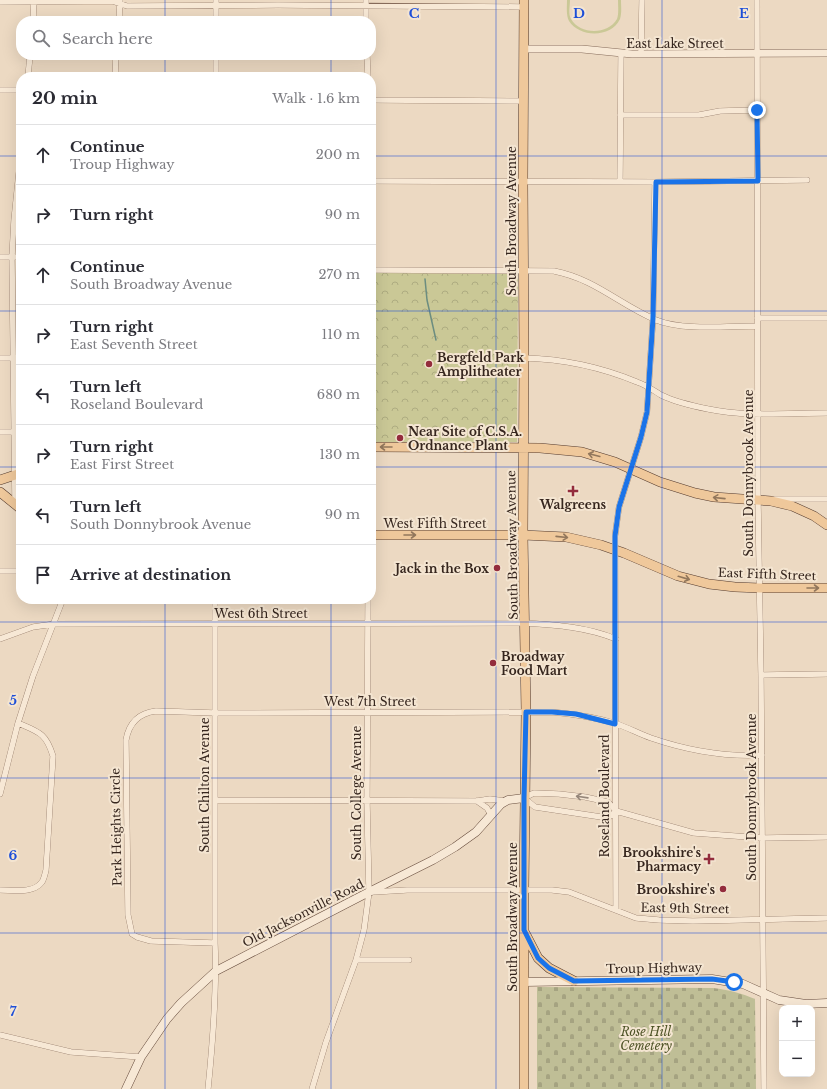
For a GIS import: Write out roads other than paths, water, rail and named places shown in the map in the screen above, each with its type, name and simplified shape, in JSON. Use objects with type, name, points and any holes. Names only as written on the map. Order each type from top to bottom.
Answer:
[{"type":"main road","name":"South Broadway Avenue","points":[[524,4],[523,535],[526,712],[524,798],[524,1089]]},
{"type":"main road","points":[[376,447],[523,447],[552,448],[582,452],[607,459],[631,468],[660,482],[695,493],[714,497],[778,502],[798,508],[827,525]]},
{"type":"main road","points":[[0,480],[16,475]]},
{"type":"main road","points":[[0,492],[16,504]]},
{"type":"main road","name":"West Fifth Street","points":[[376,535],[523,535]]},
{"type":"main road","name":"East Fifth Street","points":[[523,535],[566,537],[589,542],[615,550],[663,571],[695,581],[728,586],[760,588],[827,588]]},
{"type":"main road","points":[[505,801],[524,798]]},
{"type":"main road","name":"Old Jacksonville Road","points":[[126,1089],[141,1057],[167,1020],[181,1003],[216,971],[433,860],[476,832],[500,804],[505,801]]},
{"type":"main road","points":[[524,930],[538,958],[549,968],[574,981]]},
{"type":"main road","name":"Troup Highway","points":[[524,982],[712,979],[743,984],[779,1000],[827,1004]]},
{"type":"street","points":[[366,0],[366,16]]},
{"type":"street","points":[[641,54],[642,0]]},
{"type":"street","name":"South Donnybrook Avenue","points":[[757,0],[757,326],[758,413],[762,501],[760,588],[764,1089]]},
{"type":"street","points":[[33,16],[34,1]]},
{"type":"street","points":[[0,2],[112,1],[120,2],[127,6],[278,2],[366,7],[524,4]]},
{"type":"street","points":[[119,16],[120,2]]},
{"type":"street","points":[[216,3],[216,16]]},
{"type":"street","name":"East Lake Street","points":[[524,49],[582,49],[621,54],[827,53]]},
{"type":"street","points":[[620,181],[621,54]]},
{"type":"street","points":[[28,72],[30,60]]},
{"type":"street","points":[[115,72],[116,60]]},
{"type":"street","points":[[216,60],[216,72]]},
{"type":"street","points":[[367,60],[368,72]]},
{"type":"street","points":[[0,90],[16,90]]},
{"type":"street","points":[[376,100],[523,101]]},
{"type":"street","points":[[620,115],[699,115],[731,110],[757,110]]},
{"type":"street","points":[[376,181],[656,182],[807,180]]},
{"type":"street","name":"Roseland Boulevard","points":[[616,910],[615,536],[619,507],[641,437],[647,412],[653,318],[656,182]]},
{"type":"street","points":[[16,201],[12,257],[16,446]]},
{"type":"street","points":[[0,257],[16,257]]},
{"type":"street","points":[[376,270],[554,271],[580,278],[632,308],[653,318],[672,324],[691,327],[757,326]]},
{"type":"street","points":[[757,318],[827,318]]},
{"type":"street","points":[[0,358],[13,358]]},
{"type":"street","points":[[524,358],[548,359],[583,365],[622,376],[649,387],[662,395],[707,409],[730,413],[827,413]]},
{"type":"street","points":[[0,432],[15,432]]},
{"type":"street","points":[[762,501],[784,499],[827,499]]},
{"type":"street","points":[[0,571],[16,571]]},
{"type":"street","points":[[0,794],[18,723],[33,676],[61,604]]},
{"type":"street","name":"South Chilton Avenue","points":[[208,1089],[213,1037],[216,971],[215,604]]},
{"type":"street","name":"South College Avenue","points":[[312,1089],[326,1042],[356,960],[364,930],[369,892],[367,802],[368,604]]},
{"type":"street","name":"West 6th Street","points":[[0,639],[33,627],[54,624],[525,623],[577,628],[602,633],[616,639]]},
{"type":"street","points":[[761,675],[827,674]]},
{"type":"street","name":"Park Heights Circle","points":[[215,713],[149,712],[135,720],[127,732],[126,740],[128,915],[132,934],[151,941],[215,943]]},
{"type":"street","name":"West 7th Street","points":[[215,713],[552,712],[576,714],[615,724],[650,738],[683,747],[727,754],[762,755]]},
{"type":"street","points":[[0,890],[23,891],[39,886],[43,881],[46,870],[54,756],[45,736],[18,723]]},
{"type":"street","points":[[616,812],[608,818],[535,807],[524,798],[534,793],[585,797],[608,802],[616,812],[694,833],[762,838],[827,836]]},
{"type":"street","points":[[215,800],[367,802],[477,801],[490,799],[505,801]]},
{"type":"street","points":[[477,801],[484,805],[491,815]]},
{"type":"street","points":[[394,879],[398,886],[407,890]]},
{"type":"street","name":"East 9th Street","points":[[369,892],[407,890],[552,890],[569,892],[636,918],[693,921],[827,918]]},
{"type":"street","points":[[356,960],[408,960]]},
{"type":"street","points":[[0,1035],[71,1052],[141,1057]]},
{"type":"waterway","points":[[425,279],[427,300],[436,340]]},
{"type":"place","name":"Bergfeld Park Amplitheater","points":[[429,364]]},
{"type":"place","name":"Near Site of C.S.A. Ordnance Plant","points":[[400,438]]},
{"type":"place","name":"Walgreens","points":[[573,491]]},
{"type":"place","name":"Jack in the Box","points":[[497,568]]},
{"type":"place","name":"Broadway Food Mart","points":[[493,663]]},
{"type":"place","name":"Brookshire's Pharmacy","points":[[709,859]]},
{"type":"place","name":"Brookshire's","points":[[723,889]]},
{"type":"park label","name":"Rose Hill Cemetery","points":[[646,1038]]}]
